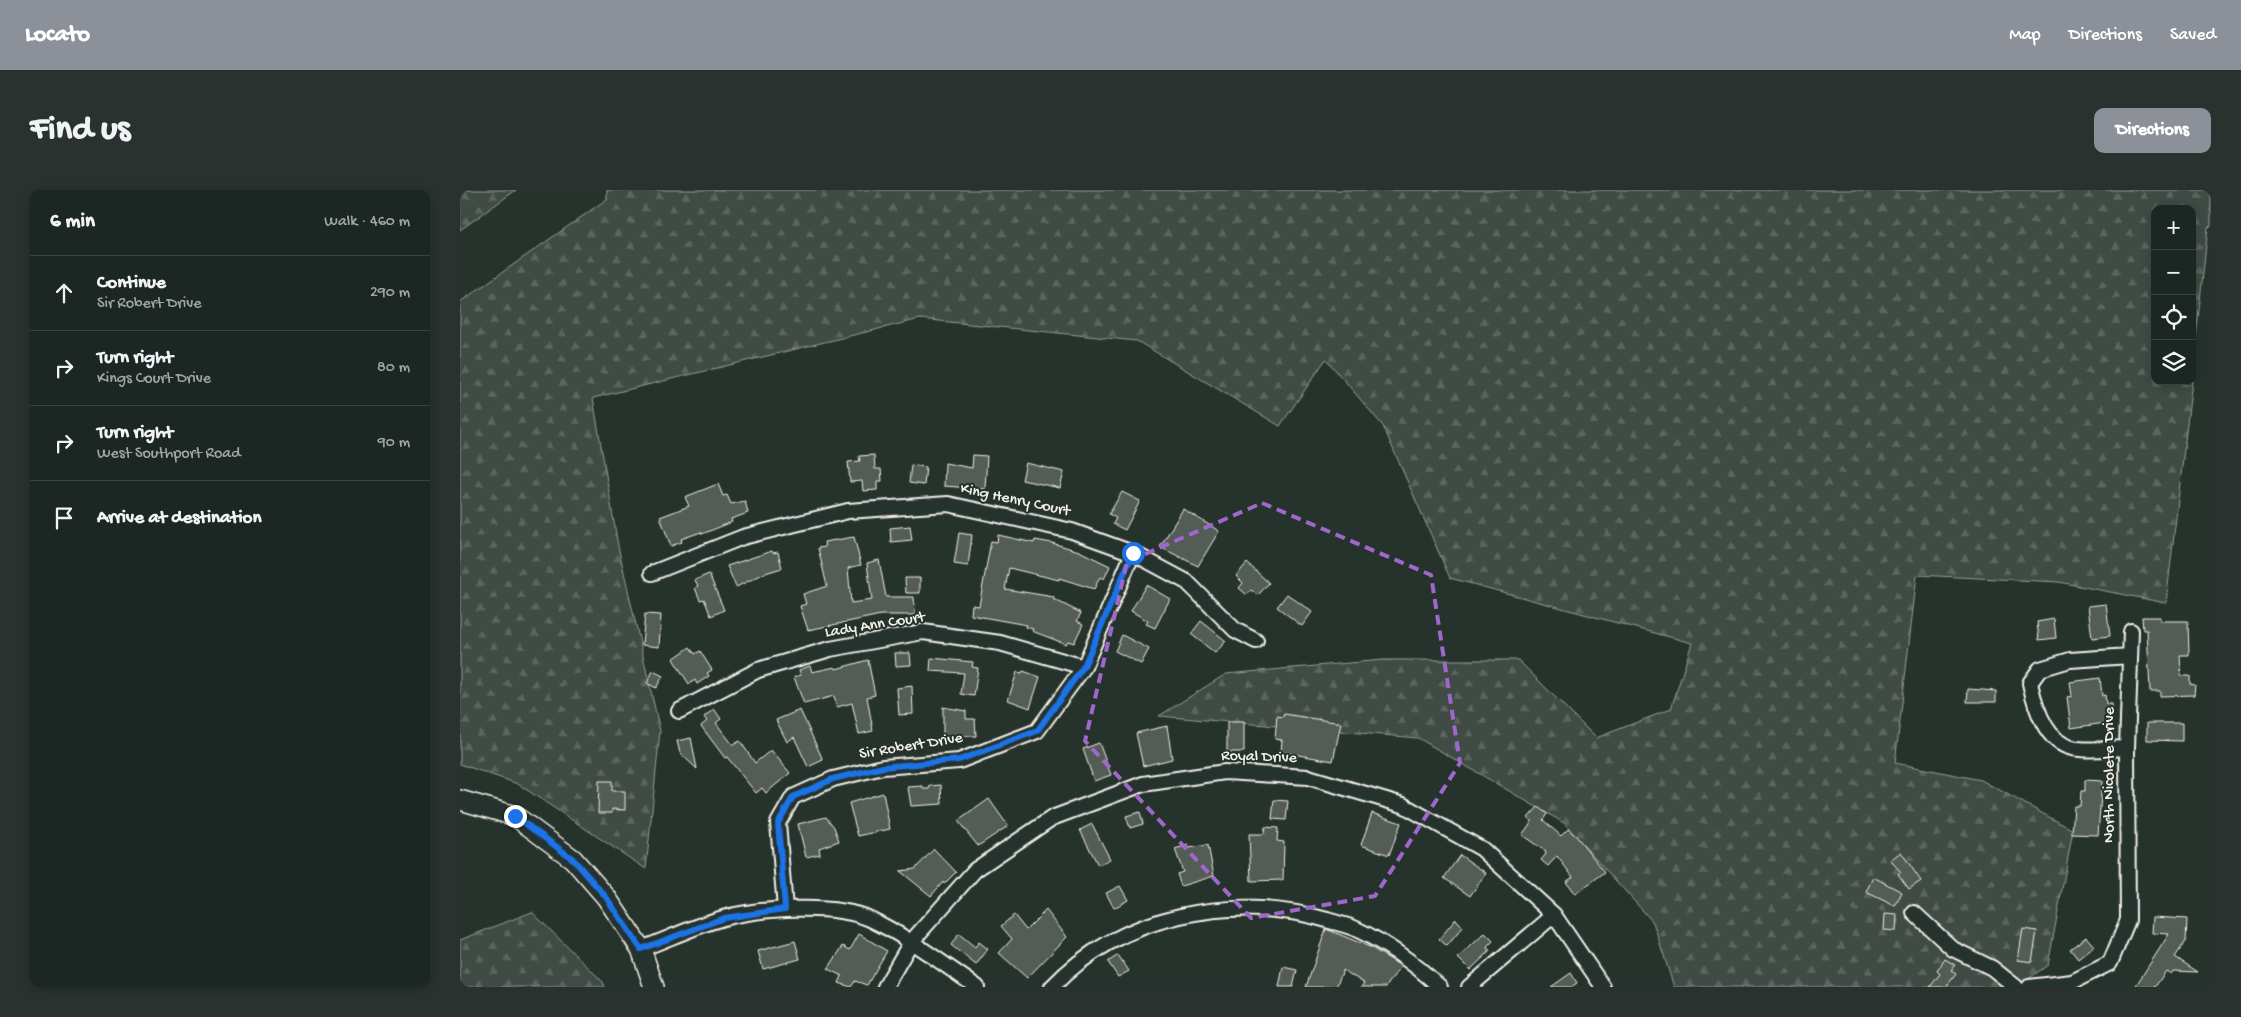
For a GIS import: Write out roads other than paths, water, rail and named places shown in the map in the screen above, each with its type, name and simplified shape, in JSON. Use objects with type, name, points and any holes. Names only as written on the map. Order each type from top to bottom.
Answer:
[{"type":"main road","points":[[460,800],[515,816],[573,859],[606,897],[641,949],[654,987]]},
{"type":"street","name":"King Henry Court","points":[[652,574],[743,537],[848,511],[948,504],[1072,531],[1133,553],[1187,582],[1235,630],[1256,641]]},
{"type":"street","name":"Sir Robert Drive","points":[[785,909],[778,823],[793,797],[833,779],[883,767],[959,760],[1037,731],[1084,666],[1133,553]]},
{"type":"street","name":"Lady Ann Court","points":[[679,711],[758,670],[830,649],[923,632],[1000,643],[1084,666]]},
{"type":"street","name":"North Nicolete Drive","points":[[2029,987],[2072,982],[2110,963],[2128,920],[2127,748],[2131,632]]},
{"type":"street","points":[[2127,748],[2071,748],[2049,734],[2034,706],[2030,683],[2040,668],[2070,660],[2130,656]]},
{"type":"street","name":"Royal Drive","points":[[885,987],[911,942],[975,870],[1052,818],[1143,784],[1225,772],[1308,777],[1402,804],[1482,850],[1554,915],[1603,987]]},
{"type":"street","points":[[1052,987],[1065,974],[1116,939],[1173,916],[1234,907],[1296,911],[1355,929],[1409,959],[1440,987]]},
{"type":"street","points":[[641,949],[724,918],[785,909],[831,909],[868,918],[911,942],[977,987]]},
{"type":"street","points":[[1914,913],[1953,949],[1992,968],[2016,987]]},
{"type":"street","points":[[1470,987],[1554,915]]}]
